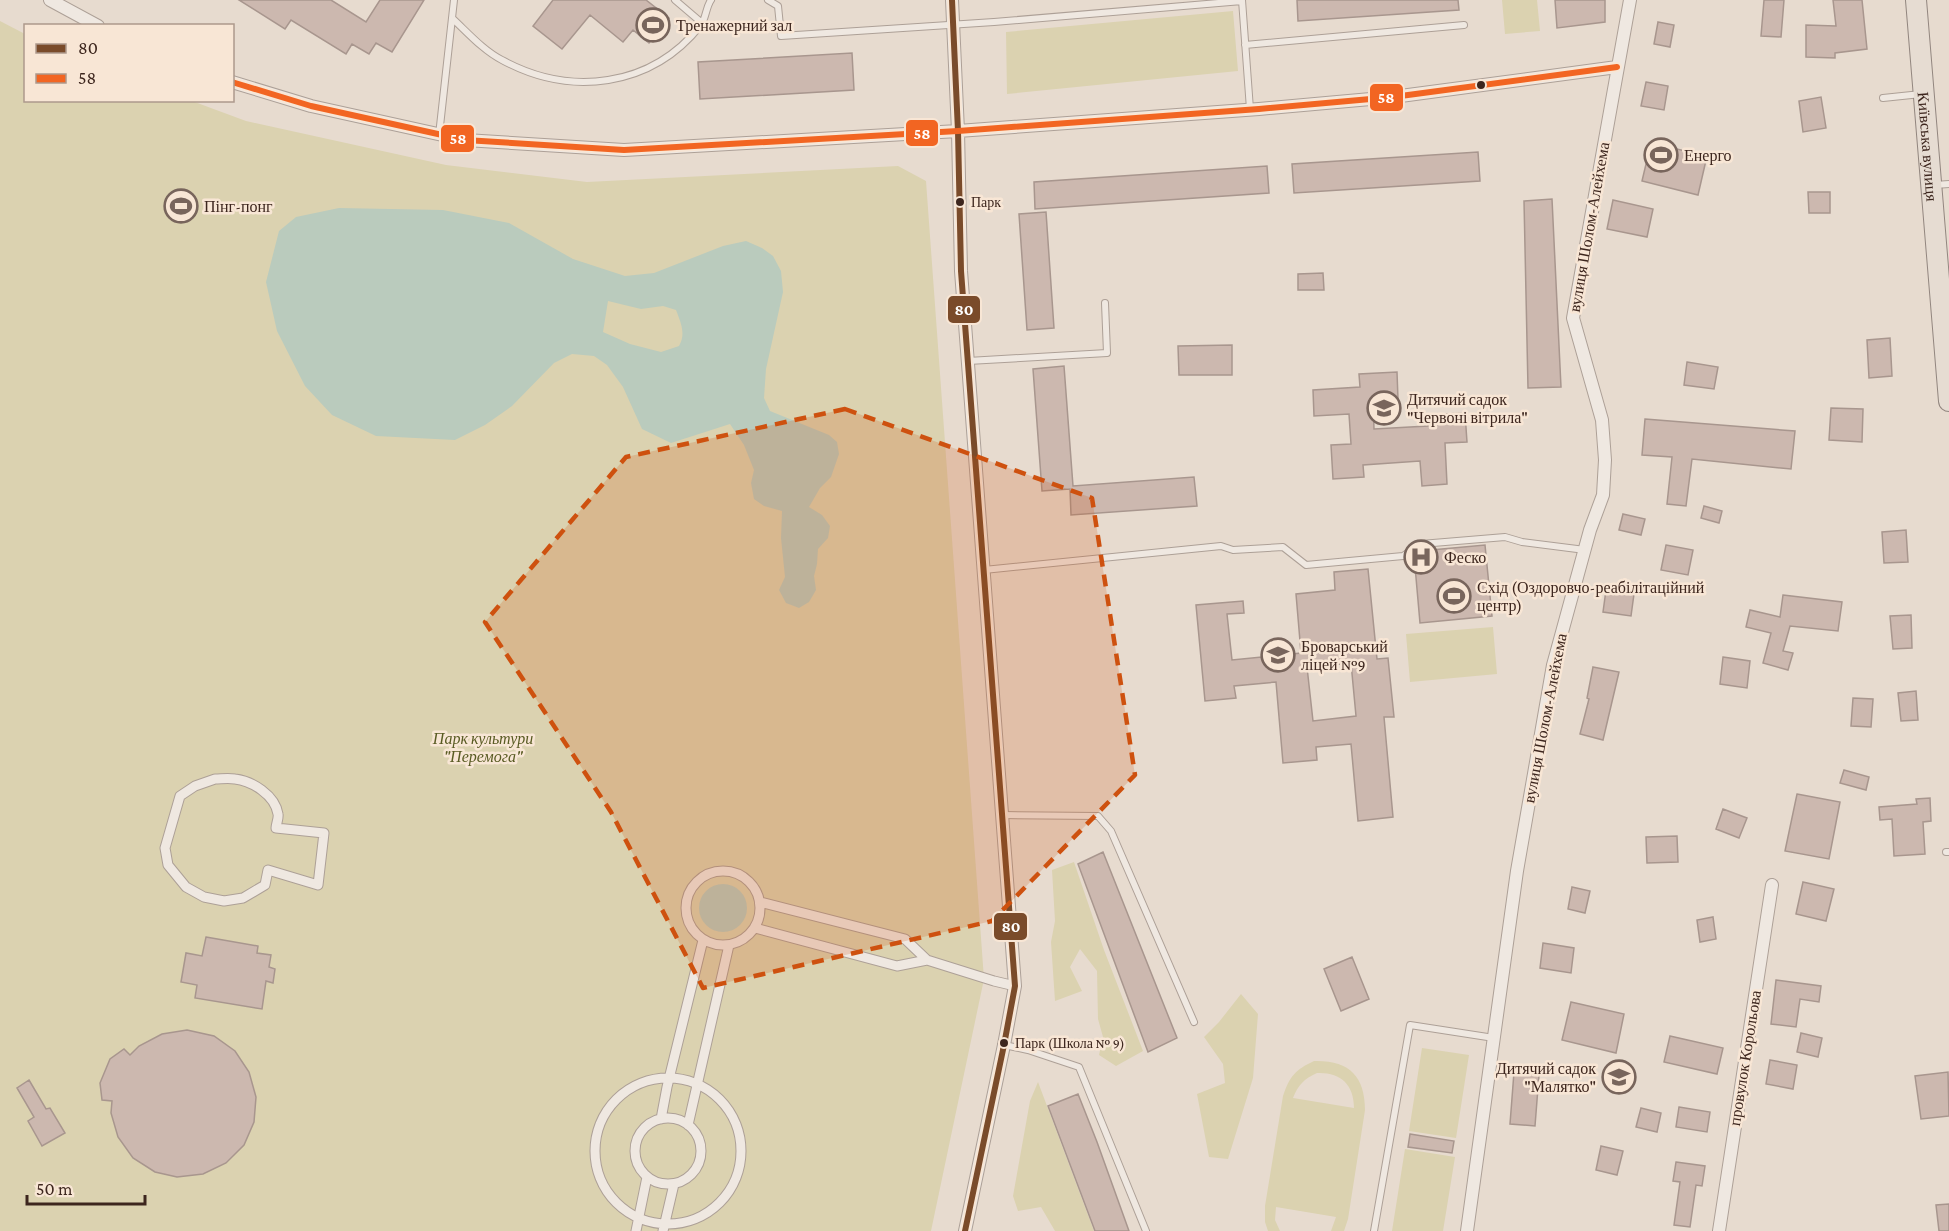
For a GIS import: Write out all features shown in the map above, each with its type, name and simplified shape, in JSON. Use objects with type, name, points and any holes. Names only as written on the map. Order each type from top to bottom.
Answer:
[{"type":"main road","name":"Київська вулиця","points":[[1916,0],[1924,94],[1940,184],[1949,401]]},
{"type":"street","points":[[50,0],[64,3],[95,24]]},
{"type":"street","points":[[951,0],[958,131],[961,271],[1015,986],[965,1231]]},
{"type":"street","name":"вулиця Шолом-Алейхема","points":[[1467,1231],[1517,871],[1552,665],[1590,530],[1603,495],[1605,460],[1602,420],[1573,318],[1630,0]]},
{"type":"street","points":[[234,83],[311,106],[465,141],[624,150],[958,131],[1250,110],[1393,97],[1617,67]]},
{"type":"street","points":[[215,779],[235,779],[244,782],[255,786],[271,798],[278,814],[276,828],[324,833],[318,885],[268,870],[265,885],[243,898],[224,901],[204,897],[186,887],[168,865],[165,848],[180,796],[195,786],[215,779]]},
{"type":"street","points":[[723,871],[741,875],[754,887],[760,902],[760,916],[755,928],[742,940],[729,945],[719,946],[704,940],[689,925],[686,906],[691,888],[705,875],[723,871]]},
{"type":"street","name":"провулок Корольова","points":[[1719,1231],[1772,885]]},
{"type":"street","points":[[760,902],[904,939],[927,960],[1015,986]]},
{"type":"street","points":[[755,928],[897,966],[927,960]]},
{"type":"street","points":[[661,1119],[704,940]]},
{"type":"street","points":[[688,1125],[697,1094],[697,1084],[729,945]]},
{"type":"street","points":[[671,1078],[697,1084],[720,1099],[734,1119],[741,1142],[740,1166],[732,1188],[716,1207],[696,1219],[664,1228],[638,1219],[616,1204],[602,1183],[595,1159],[597,1133],[607,1110],[625,1092],[648,1081],[671,1078]]},
{"type":"street","points":[[661,1119],[678,1120],[688,1125],[696,1133],[701,1144],[700,1161],[691,1176],[674,1184],[661,1184],[647,1177],[637,1161],[636,1146],[645,1128],[661,1119]]},
{"type":"street","points":[[636,1231],[647,1177]]},
{"type":"street","points":[[664,1228],[674,1184]]},
{"type":"lane","points":[[439,135],[454,0]]},
{"type":"lane","points":[[675,0],[702,23]]},
{"type":"lane","points":[[453,19],[500,60],[529,73],[567,82],[605,82],[641,72],[673,53],[702,23],[711,0]]},
{"type":"lane","points":[[768,0],[778,6],[781,36],[1006,21],[1242,0],[1250,110]]},
{"type":"lane","points":[[1245,45],[1464,25]]},
{"type":"lane","points":[[1883,98],[1924,94]]},
{"type":"lane","points":[[968,361],[1107,353],[1105,303]]},
{"type":"lane","points":[[983,571],[1221,546],[1233,550],[1283,547],[1306,566],[1403,556],[1421,544],[1505,537],[1522,542],[1585,550]]},
{"type":"lane","points":[[1002,815],[1098,816],[1111,831],[1194,1022]]},
{"type":"lane","points":[[1374,1231],[1410,1025],[1494,1038]]},
{"type":"lane","points":[[1004,1045],[1028,1050],[1079,1067],[1146,1231]]},
{"type":"highlighted area","points":[[845,409],[1092,498],[1135,775],[992,921],[703,988],[611,812],[485,622],[626,457]]},
{"type":"green space","points":[[1502,0],[1537,0],[1540,31],[1505,34]]},
{"type":"green space","points":[[1233,11],[1238,71],[1007,94],[1006,32]]},
{"type":"green space","name":"Парк культури \"Перемога\"","points":[[0,21],[24,33],[24,102],[195,102],[246,121],[446,165],[587,182],[898,166],[926,181],[984,979],[931,1231],[0,1231]]},
{"type":"green space","points":[[1493,627],[1497,674],[1410,682],[1406,634]]},
{"type":"green space","points":[[1074,862],[1104,950],[1143,1051],[1116,1066],[1099,1055],[1103,1037],[1098,1019],[1097,971],[1080,949],[1070,967],[1082,991],[1055,1001],[1051,942],[1055,921],[1052,870]]},
{"type":"green space","points":[[1241,994],[1258,1014],[1253,1078],[1228,1159],[1209,1157],[1197,1094],[1225,1083],[1223,1064],[1204,1037]]},
{"type":"green space","points":[[1422,1048],[1469,1055],[1456,1138],[1409,1131]]},
{"type":"green space","points":[[1314,1061],[1326,1061],[1346,1067],[1353,1072],[1362,1088],[1365,1110],[1348,1219],[1344,1231],[1331,1231],[1336,1217],[1276,1207],[1275,1220],[1280,1231],[1268,1231],[1265,1222],[1265,1206],[1283,1096],[1294,1074]],"holes":[[[1317,1073],[1325,1073],[1344,1081],[1351,1092],[1354,1108],[1293,1098],[1305,1080]]]},
{"type":"green space","points":[[1038,1082],[1094,1231],[1055,1231],[1041,1207],[1018,1211],[1013,1196],[1030,1101]]},
{"type":"green space","points":[[1405,1149],[1455,1157],[1443,1231],[1392,1231]]},
{"type":"shaded area","points":[[339,208],[443,210],[509,223],[573,259],[625,276],[654,273],[723,246],[746,241],[773,256],[781,271],[783,292],[766,369],[764,398],[770,411],[829,435],[837,442],[839,454],[831,477],[820,488],[809,507],[822,515],[830,526],[828,538],[818,549],[814,576],[816,590],[809,602],[799,608],[786,603],[779,590],[785,577],[781,538],[782,511],[764,506],[754,499],[751,483],[754,470],[744,445],[730,424],[671,443],[642,429],[623,387],[607,365],[594,356],[572,354],[554,363],[512,406],[485,425],[455,440],[376,436],[332,415],[305,386],[277,331],[266,282],[279,231],[296,217]],"holes":[[[608,301],[641,309],[663,306],[676,310],[682,333],[679,346],[661,352],[630,344],[603,332]]]},
{"type":"shaded area","points":[[718,884],[728,884],[740,891],[747,903],[747,913],[740,925],[728,932],[718,932],[703,921],[699,913],[699,903],[710,888]]},
{"type":"building","points":[[239,0],[331,0],[366,22],[380,0],[424,0],[392,52],[376,43],[369,54],[352,44],[346,54],[291,20],[285,29]]},
{"type":"building","points":[[553,0],[646,0],[669,18],[649,43],[633,30],[623,42],[590,15],[562,49],[533,26]]},
{"type":"building","points":[[1297,0],[1458,0],[1459,10],[1298,21]]},
{"type":"building","points":[[1555,0],[1605,0],[1605,22],[1557,28]]},
{"type":"building","points":[[1764,0],[1784,0],[1781,37],[1761,36]]},
{"type":"building","points":[[1833,0],[1862,0],[1867,49],[1835,53],[1835,58],[1806,57],[1806,25],[1836,26]]},
{"type":"building","points":[[1658,22],[1674,25],[1670,47],[1654,44]]},
{"type":"building","points":[[852,53],[854,90],[700,99],[698,62]]},
{"type":"building","points":[[1646,82],[1668,86],[1664,110],[1641,106]]},
{"type":"building","points":[[1821,97],[1826,128],[1803,132],[1799,101]]},
{"type":"building","points":[[1651,143],[1707,156],[1698,195],[1642,181]]},
{"type":"building","points":[[1478,152],[1480,181],[1294,193],[1292,164]]},
{"type":"building","points":[[1267,166],[1269,193],[1035,209],[1034,182]]},
{"type":"building","points":[[1808,192],[1830,192],[1830,213],[1809,213]]},
{"type":"building","points":[[1552,199],[1561,387],[1528,388],[1524,201]]},
{"type":"building","points":[[1613,200],[1653,209],[1647,237],[1607,229]]},
{"type":"building","points":[[1046,212],[1054,328],[1027,330],[1019,214]]},
{"type":"building","points":[[1323,273],[1324,290],[1298,290],[1298,274]]},
{"type":"building","points":[[1890,338],[1892,376],[1869,378],[1867,340]]},
{"type":"building","points":[[1232,345],[1232,375],[1179,375],[1178,346]]},
{"type":"building","points":[[1687,362],[1718,367],[1714,389],[1684,385]]},
{"type":"building","points":[[1064,366],[1073,486],[1194,477],[1197,506],[1071,515],[1070,489],[1042,491],[1033,369]]},
{"type":"building","points":[[1397,372],[1398,399],[1373,400],[1374,429],[1428,426],[1427,415],[1465,413],[1467,442],[1445,443],[1447,484],[1422,486],[1420,461],[1363,465],[1364,477],[1333,479],[1331,445],[1351,444],[1349,414],[1314,416],[1313,390],[1360,387],[1359,374]]},
{"type":"building","points":[[1831,408],[1863,409],[1862,442],[1829,440]]},
{"type":"building","points":[[1645,419],[1795,431],[1791,469],[1692,459],[1686,506],[1667,504],[1672,457],[1642,455]]},
{"type":"building","points":[[1704,506],[1722,511],[1719,523],[1701,518]]},
{"type":"building","points":[[1623,514],[1645,519],[1641,535],[1619,530]]},
{"type":"building","points":[[1906,530],[1908,562],[1884,563],[1882,532]]},
{"type":"building","name":"Схід (Оздоровчо-реабілітаційний центр)","points":[[1485,545],[1492,616],[1420,623],[1414,555],[1420,551]]},
{"type":"building","points":[[1666,545],[1693,550],[1688,575],[1661,570]]},
{"type":"building","points":[[1368,569],[1377,659],[1388,658],[1394,717],[1384,717],[1393,817],[1358,821],[1351,744],[1316,747],[1317,760],[1283,763],[1276,682],[1234,686],[1236,698],[1205,701],[1196,605],[1243,601],[1244,613],[1227,614],[1232,660],[1301,653],[1296,594],[1335,590],[1334,572]],"holes":[[[1351,663],[1356,716],[1313,721],[1307,667]]]},
{"type":"building","points":[[1606,590],[1634,594],[1631,616],[1603,612]]},
{"type":"building","points":[[1783,595],[1842,602],[1838,631],[1790,626],[1783,651],[1793,653],[1788,670],[1763,663],[1771,633],[1746,627],[1750,610],[1780,617]]},
{"type":"building","points":[[1911,615],[1912,648],[1893,649],[1890,616]]},
{"type":"building","points":[[1723,657],[1750,661],[1747,688],[1720,684]]},
{"type":"building","points":[[1593,667],[1619,672],[1603,740],[1580,734],[1589,699],[1587,698]]},
{"type":"building","points":[[1916,691],[1918,720],[1901,721],[1898,693]]},
{"type":"building","points":[[1853,698],[1873,699],[1871,727],[1851,726]]},
{"type":"building","points":[[1844,770],[1869,777],[1866,790],[1840,783]]},
{"type":"building","points":[[1797,794],[1840,802],[1829,859],[1785,851]]},
{"type":"building","points":[[1930,798],[1931,821],[1923,822],[1925,854],[1894,856],[1892,819],[1880,820],[1879,807],[1917,804],[1916,799]]},
{"type":"building","points":[[1723,809],[1747,818],[1739,838],[1716,829]]},
{"type":"building","points":[[1677,836],[1678,862],[1647,863],[1646,837]]},
{"type":"building","points":[[1103,852],[1177,1038],[1148,1052],[1078,864]]},
{"type":"building","points":[[1803,882],[1834,889],[1826,921],[1796,914]]},
{"type":"building","points":[[1572,887],[1590,891],[1585,913],[1568,909]]},
{"type":"building","points":[[1713,917],[1716,939],[1700,942],[1697,920]]},
{"type":"building","points":[[206,937],[258,946],[257,953],[271,955],[269,967],[275,969],[273,983],[266,981],[262,1009],[195,998],[197,985],[181,982],[186,953],[202,956]]},
{"type":"building","points":[[1543,943],[1574,948],[1571,973],[1540,968]]},
{"type":"building","points":[[1352,957],[1369,999],[1341,1011],[1324,969]]},
{"type":"building","points":[[1776,980],[1821,986],[1819,1002],[1800,999],[1796,1027],[1771,1024]]},
{"type":"building","points":[[1571,1002],[1624,1014],[1616,1053],[1562,1040]]},
{"type":"building","points":[[187,1030],[214,1036],[235,1051],[249,1072],[256,1097],[254,1122],[244,1145],[226,1163],[203,1174],[177,1177],[155,1172],[133,1158],[118,1137],[111,1113],[112,1101],[102,1100],[100,1083],[110,1059],[124,1049],[130,1055],[139,1046],[162,1034]]},
{"type":"building","points":[[1801,1033],[1822,1038],[1818,1057],[1797,1052]]},
{"type":"building","points":[[1670,1036],[1723,1048],[1717,1074],[1664,1062]]},
{"type":"building","points":[[1770,1060],[1797,1065],[1793,1089],[1766,1084]]},
{"type":"building","points":[[1514,1072],[1539,1075],[1535,1126],[1510,1124]]},
{"type":"building","points":[[1948,1072],[1949,1116],[1921,1119],[1915,1076]]},
{"type":"building","points":[[29,1080],[46,1109],[50,1108],[65,1133],[42,1146],[28,1121],[34,1117],[17,1088]]},
{"type":"building","points":[[1078,1094],[1129,1231],[1095,1231],[1048,1106]]},
{"type":"building","points":[[1679,1107],[1710,1112],[1707,1132],[1676,1127]]},
{"type":"building","points":[[1641,1108],[1661,1113],[1657,1132],[1636,1127]]},
{"type":"building","points":[[1410,1134],[1454,1141],[1452,1153],[1408,1147]]},
{"type":"building","points":[[1601,1146],[1623,1151],[1617,1175],[1596,1170]]},
{"type":"building","points":[[1676,1162],[1705,1166],[1702,1186],[1696,1185],[1690,1227],[1674,1225],[1680,1182],[1673,1181]]},
{"type":"building","points":[[1949,1204],[1949,1231],[1939,1231],[1936,1205]]},
{"type":"transit line","name":"80","points":[[952,0],[961,271],[1015,986],[965,1231]]},
{"type":"transit line","name":"58","points":[[234,83],[311,106],[465,140],[624,150],[958,131],[1259,109],[1393,97],[1617,67]]},
{"type":"place","name":"Тренажерний зал","points":[[653,25]]},
{"type":"place","name":"Енерго","points":[[1661,155]]},
{"type":"place","name":"Парк","points":[[960,202]]},
{"type":"place","name":"Пінг-понг","points":[[181,206]]},
{"type":"place","name":"Дитячий садок \"Червоні вітрила\"","points":[[1384,408]]},
{"type":"place","name":"Феско","points":[[1421,557]]},
{"type":"place","name":"Схід (Оздоровчо-реабілітаційний центр)","points":[[1454,596]]},
{"type":"place","name":"Броварський ліцей №9","points":[[1278,655]]},
{"type":"place","name":"Парк (Школа № 9)","points":[[1004,1043]]},
{"type":"place","name":"Дитячий садок \"Малятко\"","points":[[1619,1077]]}]
